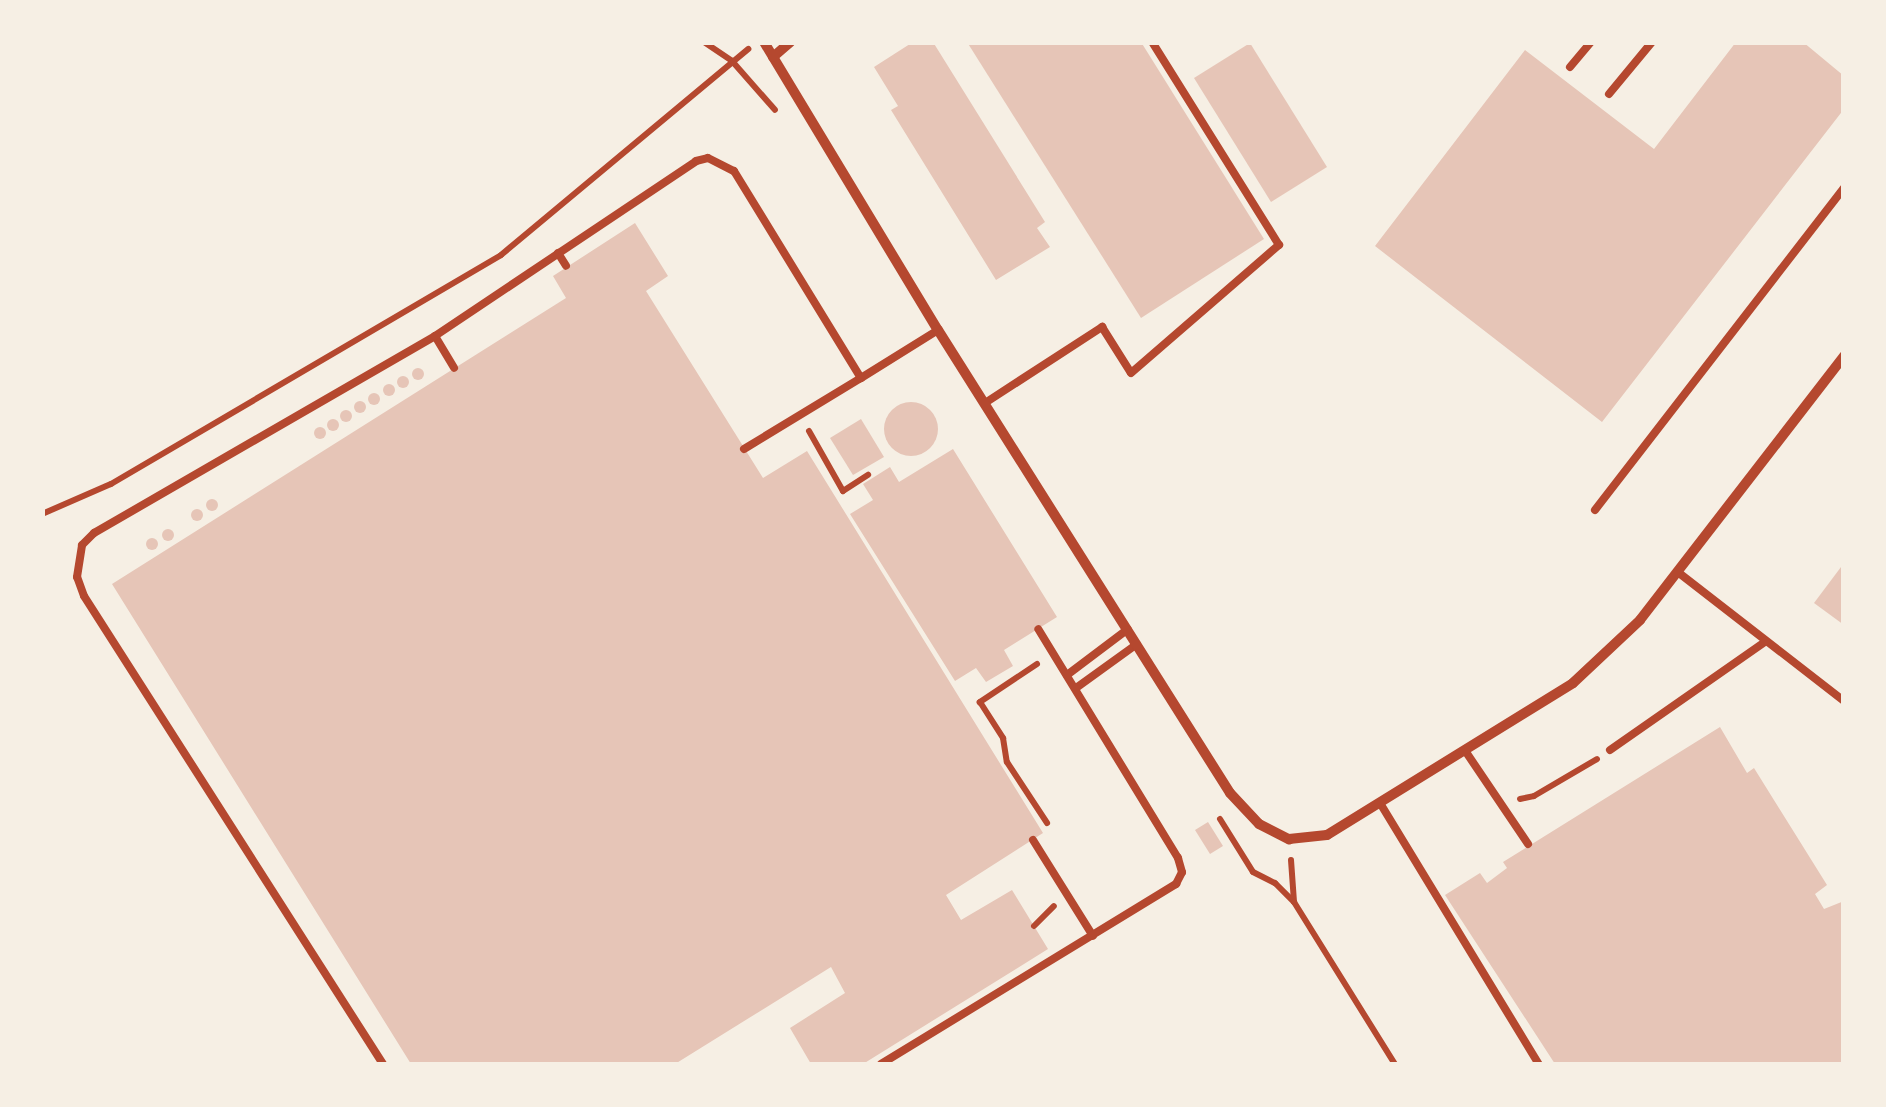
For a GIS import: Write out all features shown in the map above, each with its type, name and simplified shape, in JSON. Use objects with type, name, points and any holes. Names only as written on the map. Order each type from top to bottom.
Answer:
[{"type":"street","points":[[760,42],[773,56],[938,330],[1230,794],[1259,824],[1290,839],[1327,835],[1573,683],[1640,620],[1679,573],[1844,356]]},
{"type":"street","points":[[773,56],[790,42]]},
{"type":"lane","points":[[985,402],[1102,327],[1131,373],[1279,245],[1152,42]]},
{"type":"lane","points":[[1570,67],[1591,42]]},
{"type":"lane","points":[[1609,94],[1652,42]]},
{"type":"lane","points":[[383,1064],[84,596],[77,560],[82,545],[94,533],[435,336],[696,162],[720,160],[734,171],[861,378]]},
{"type":"lane","points":[[1595,510],[1844,188]]},
{"type":"lane","points":[[558,253],[566,266]]},
{"type":"lane","points":[[744,449],[938,330]]},
{"type":"lane","points":[[435,336],[454,368]]},
{"type":"lane","points":[[1679,573],[1844,701]]},
{"type":"lane","points":[[881,1064],[1176,884],[1182,872],[1178,858],[1038,628]]},
{"type":"lane","points":[[1067,675],[1128,628]]},
{"type":"lane","points":[[1610,750],[1766,641]]},
{"type":"lane","points":[[1076,688],[1138,643]]},
{"type":"lane","points":[[1466,752],[1528,844]]},
{"type":"lane","points":[[1380,803],[1539,1064]]},
{"type":"lane","points":[[1033,840],[1093,936]]},
{"type":"path","points":[[42,514],[111,484],[501,255],[760,42]]},
{"type":"path","points":[[800,415],[843,491],[868,474]]},
{"type":"path","points":[[1041,662],[980,702],[1003,738],[1007,762],[1054,834]]},
{"type":"path","points":[[1499,801],[1534,796],[1610,750]]},
{"type":"path","points":[[1290,839],[1294,902],[1395,1064]]},
{"type":"path","points":[[1034,926],[1067,894]]},
{"type":"building","points":[[913,42],[933,42],[1045,222],[1037,228],[1050,247],[996,280],[891,110],[898,106],[874,67]]},
{"type":"building","points":[[967,42],[1141,42],[1264,239],[1141,318]]},
{"type":"building","points":[[1736,42],[1803,42],[1844,76],[1844,109],[1602,422],[1375,246],[1525,50],[1654,149]]},
{"type":"building","points":[[1250,43],[1327,167],[1271,202],[1194,78]]},
{"type":"building","points":[[635,223],[668,276],[646,291],[763,478],[807,451],[1043,833],[946,895],[961,920],[1012,890],[1048,949],[863,1064],[811,1064],[790,1028],[845,993],[831,967],[675,1064],[411,1064],[112,584],[566,298],[553,276]]},
{"type":"building","points":[[413,369],[423,369],[423,379],[413,379]]},
{"type":"building","points":[[403,376],[409,382],[403,388],[397,382]]},
{"type":"building","points":[[384,385],[394,385],[394,395],[384,395]]},
{"type":"building","points":[[369,394],[379,394],[379,404],[369,404]]},
{"type":"building","points":[[360,401],[366,407],[360,413],[354,407]]},
{"type":"building","points":[[911,402],[930,410],[938,429],[930,448],[911,456],[892,448],[884,429],[892,410]]},
{"type":"building","points":[[341,411],[351,411],[351,421],[341,421]]},
{"type":"building","points":[[333,419],[339,425],[333,431],[327,425]]},
{"type":"building","points":[[861,419],[884,457],[853,475],[830,438]]},
{"type":"building","points":[[315,428],[325,428],[325,438],[315,438]]},
{"type":"building","points":[[953,449],[1057,617],[1004,650],[1013,666],[986,682],[976,668],[955,681],[850,514],[873,500],[863,484],[890,467],[899,482]]},
{"type":"building","points":[[207,500],[217,500],[217,510],[207,510]]},
{"type":"building","points":[[192,510],[202,510],[202,520],[192,520]]},
{"type":"building","points":[[163,530],[173,530],[173,540],[163,540]]},
{"type":"building","points":[[152,538],[158,544],[152,550],[146,544]]},
{"type":"building","points":[[1844,563],[1844,625],[1814,603]]},
{"type":"building","points":[[1720,727],[1747,773],[1754,768],[1827,885],[1815,894],[1824,909],[1844,901],[1844,1064],[1555,1064],[1445,895],[1480,873],[1487,883],[1507,868],[1503,862]]},
{"type":"building","points":[[1208,822],[1223,846],[1210,854],[1195,830]]}]
